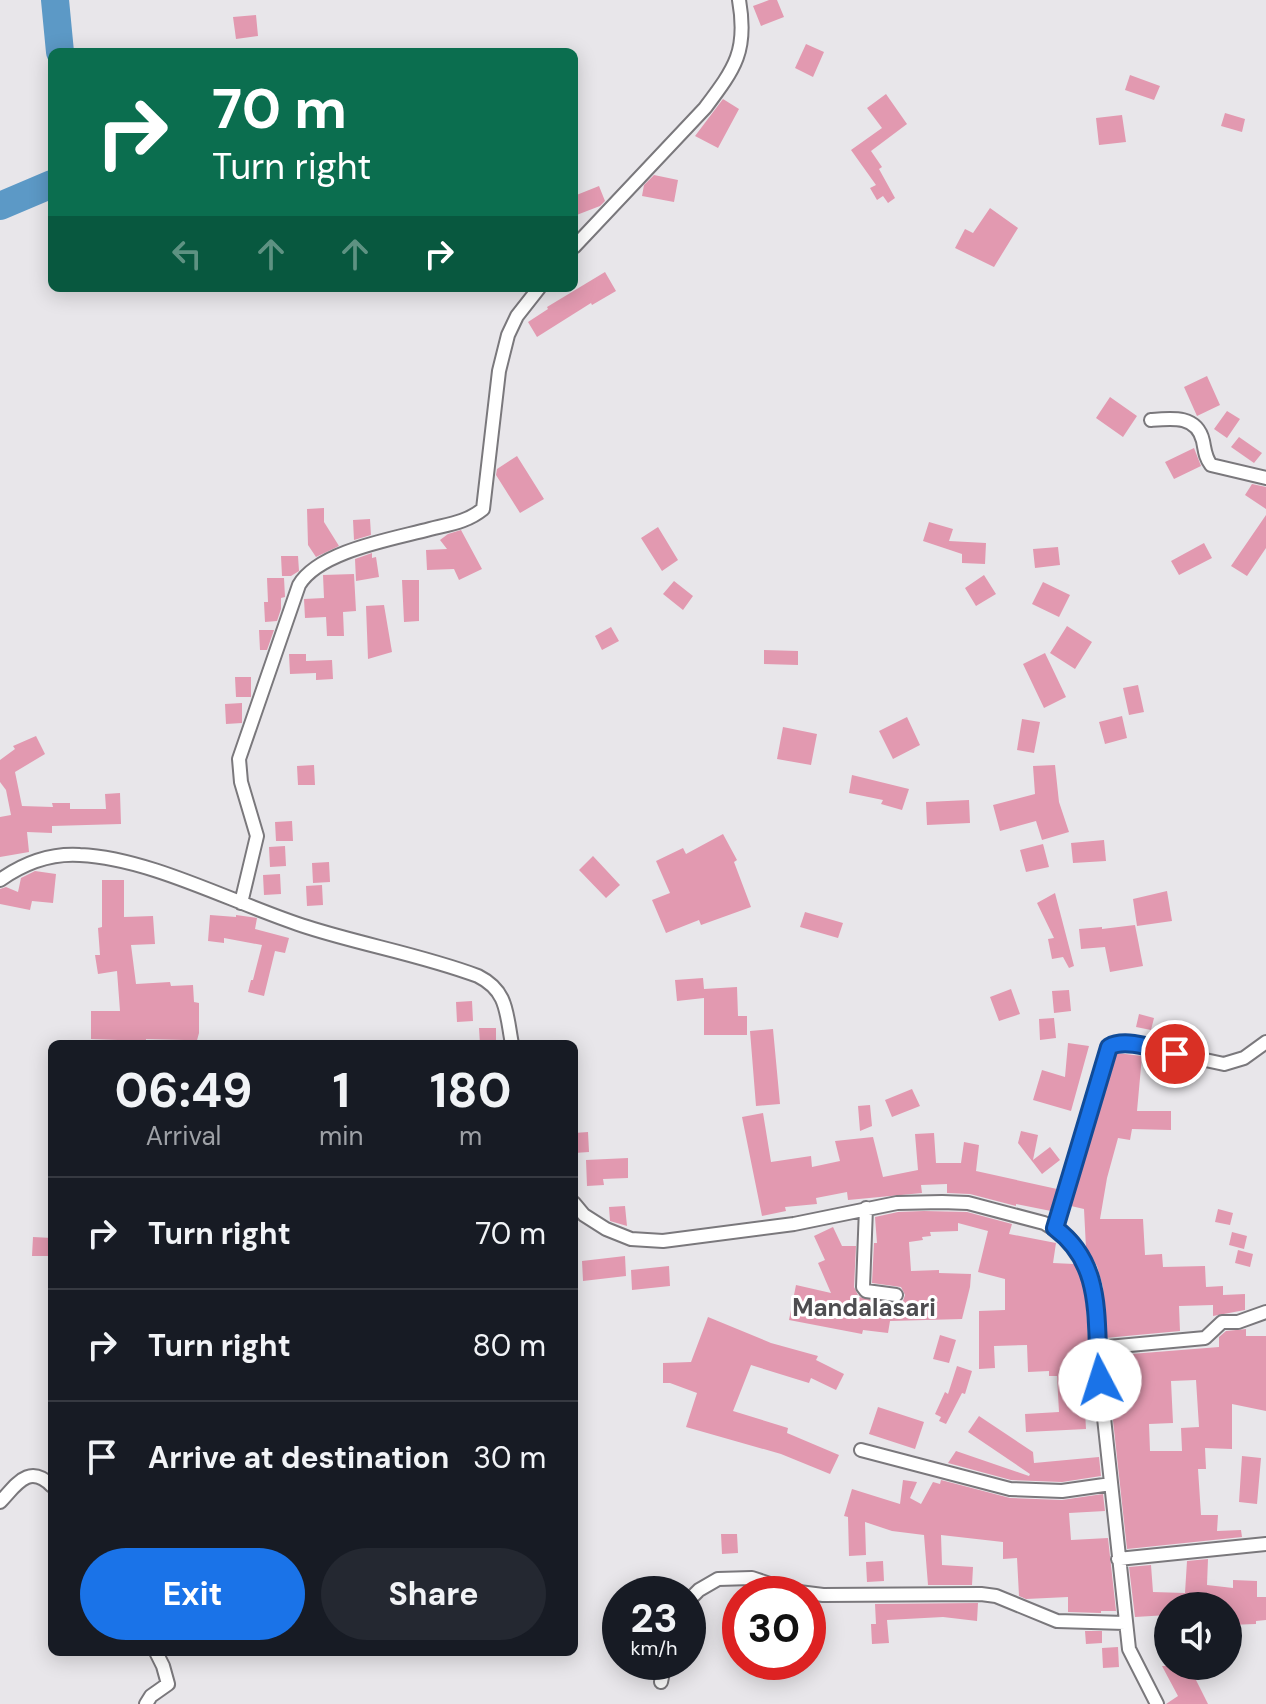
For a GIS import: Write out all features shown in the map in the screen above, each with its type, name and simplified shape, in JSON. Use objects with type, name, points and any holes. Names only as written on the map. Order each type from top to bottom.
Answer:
[{"type":"street","points":[[578,243],[705,108],[723,84],[742,46],[739,0]]},
{"type":"street","points":[[241,903],[257,836],[241,782],[239,759],[299,585],[304,575],[349,552],[463,521],[483,509],[499,371],[508,335],[517,316],[536,292]]},
{"type":"street","points":[[1151,420],[1186,420],[1196,426],[1211,465],[1266,478]]},
{"type":"street","points":[[0,880],[17,868],[48,856],[106,857],[143,867],[306,927],[455,967],[485,979],[493,983],[502,996],[511,1040]]},
{"type":"street","points":[[1055,1228],[1109,1047],[1126,1043],[1224,1064],[1244,1058],[1266,1042]]},
{"type":"street","points":[[578,1208],[606,1229],[631,1239],[663,1241],[794,1224],[897,1203],[968,1203],[1044,1223],[1070,1239],[1089,1270],[1094,1289],[1097,1348],[1129,1649],[1157,1704]]},
{"type":"street","points":[[866,1208],[863,1287],[866,1291],[896,1295]]},
{"type":"street","points":[[1097,1348],[1205,1338],[1222,1322],[1238,1322],[1266,1312]]},
{"type":"street","points":[[861,1450],[1010,1489],[1062,1491],[1111,1484]]},
{"type":"street","points":[[0,1502],[23,1478],[38,1478],[48,1484]]},
{"type":"street","points":[[1118,1559],[1266,1544]]},
{"type":"street","points":[[706,1586],[718,1579],[752,1578],[791,1591],[823,1595],[981,1594],[996,1596],[1057,1621],[1125,1623]]},
{"type":"street","points":[[146,1704],[151,1696],[168,1684],[158,1656]]},
{"type":"building","points":[[777,0],[784,17],[761,26],[753,6]]},
{"type":"building","points":[[256,15],[258,36],[236,39],[233,17]]},
{"type":"building","points":[[806,44],[824,52],[813,77],[795,68]]},
{"type":"building","points":[[1130,75],[1160,86],[1154,100],[1125,90]]},
{"type":"building","points":[[886,94],[907,124],[871,151],[882,167],[879,169],[895,198],[888,203],[883,196],[877,200],[870,188],[876,185],[851,150],[882,128],[867,108]]},
{"type":"building","points":[[723,99],[739,109],[718,148],[695,136]]},
{"type":"building","points":[[1225,113],[1245,119],[1242,132],[1221,126]]},
{"type":"building","points":[[1122,115],[1126,142],[1099,145],[1096,118]]},
{"type":"building","points":[[654,175],[678,180],[674,202],[642,196],[644,185]]},
{"type":"building","points":[[599,186],[605,201],[578,214],[578,194]]},
{"type":"building","points":[[990,208],[1018,228],[994,267],[955,248],[965,229],[973,233]]},
{"type":"building","points":[[605,272],[616,291],[537,337],[528,322],[572,292],[578,292],[578,288]]},
{"type":"building","points":[[1207,376],[1220,405],[1197,416],[1184,387]]},
{"type":"building","points":[[1110,397],[1137,416],[1123,437],[1096,418]]},
{"type":"building","points":[[1227,411],[1240,419],[1227,438],[1214,429]]},
{"type":"building","points":[[1239,437],[1262,453],[1254,463],[1231,447]]},
{"type":"building","points":[[1194,448],[1201,466],[1174,479],[1165,462]]},
{"type":"building","points":[[517,456],[544,499],[520,513],[496,475],[497,469]]},
{"type":"building","points":[[1252,484],[1266,487],[1266,509],[1245,495]]},
{"type":"building","points":[[324,508],[324,522],[339,546],[316,557],[308,545],[307,509]]},
{"type":"building","points":[[1266,515],[1266,548],[1247,576],[1231,566]]},
{"type":"building","points":[[370,519],[371,535],[354,540],[353,520]]},
{"type":"building","points":[[929,522],[953,529],[949,541],[986,543],[985,564],[962,563],[962,554],[923,541]]},
{"type":"building","points":[[658,527],[678,560],[662,571],[641,538]]},
{"type":"building","points":[[461,530],[482,569],[459,580],[454,569],[427,570],[426,550],[447,549],[440,540]]},
{"type":"building","points":[[1204,543],[1212,558],[1179,575],[1171,561]]},
{"type":"building","points":[[1058,547],[1060,565],[1035,568],[1033,549]]},
{"type":"building","points":[[372,553],[372,558],[376,557],[379,577],[356,581],[355,559]]},
{"type":"building","points":[[281,556],[298,556],[299,571],[291,576],[282,576]]},
{"type":"building","points":[[354,574],[356,611],[343,612],[344,636],[327,636],[326,617],[305,618],[304,599],[324,598],[323,575]]},
{"type":"building","points":[[984,575],[996,594],[976,606],[965,588]]},
{"type":"building","points":[[267,578],[284,578],[285,597],[281,598],[277,621],[265,622]]},
{"type":"building","points":[[402,580],[419,580],[419,621],[404,622]]},
{"type":"building","points":[[674,581],[693,596],[683,610],[663,594]]},
{"type":"building","points":[[1043,582],[1070,595],[1059,617],[1032,604]]},
{"type":"building","points":[[384,605],[392,652],[368,659],[366,606]]},
{"type":"building","points":[[1067,626],[1092,642],[1075,669],[1050,653]]},
{"type":"building","points":[[611,627],[619,641],[602,650],[595,636]]},
{"type":"building","points":[[259,630],[274,630],[267,650],[260,650]]},
{"type":"building","points":[[764,650],[798,651],[798,665],[764,664]]},
{"type":"building","points":[[1045,653],[1066,697],[1044,708],[1023,664]]},
{"type":"building","points":[[289,654],[306,654],[306,661],[332,660],[333,679],[316,680],[316,673],[290,674]]},
{"type":"building","points":[[235,677],[251,677],[251,697],[236,697]]},
{"type":"building","points":[[1138,685],[1144,712],[1129,715],[1123,688]]},
{"type":"building","points":[[242,703],[242,723],[226,724],[225,704]]},
{"type":"building","points":[[1122,716],[1127,738],[1105,744],[1099,722]]},
{"type":"building","points":[[907,717],[920,745],[893,759],[879,731]]},
{"type":"building","points":[[1022,719],[1040,722],[1034,753],[1017,750]]},
{"type":"building","points":[[783,727],[817,734],[811,765],[777,759]]},
{"type":"building","points":[[36,736],[45,754],[15,772],[22,806],[53,807],[52,803],[70,803],[70,809],[106,809],[105,794],[120,793],[121,824],[52,826],[52,833],[27,832],[29,852],[0,857],[0,817],[11,815],[6,790],[0,782],[0,760],[15,749],[13,746]]},
{"type":"building","points":[[314,765],[315,785],[298,785],[297,766]]},
{"type":"building","points":[[1055,765],[1059,802],[1069,832],[1042,840],[1036,821],[1000,831],[993,805],[1035,794],[1033,766]]},
{"type":"building","points":[[852,775],[909,789],[902,810],[881,804],[883,800],[849,793]]},
{"type":"building","points":[[969,800],[970,823],[927,825],[926,802]]},
{"type":"building","points":[[292,821],[293,841],[276,841],[275,822]]},
{"type":"building","points":[[723,834],[737,860],[734,862],[751,907],[701,925],[699,920],[666,933],[652,900],[670,893],[656,861],[683,848],[686,854]]},
{"type":"building","points":[[1104,840],[1106,861],[1073,863],[1071,843]]},
{"type":"building","points":[[1043,844],[1049,867],[1026,872],[1020,850]]},
{"type":"building","points":[[285,846],[286,866],[270,867],[269,847]]},
{"type":"building","points":[[593,856],[620,885],[606,898],[579,870]]},
{"type":"building","points":[[329,862],[330,882],[313,883],[312,863]]},
{"type":"building","points":[[35,871],[56,874],[53,903],[32,901],[30,910],[0,904],[0,889],[6,887],[18,892],[21,878]]},
{"type":"building","points":[[280,874],[281,894],[264,895],[263,875]]},
{"type":"building","points":[[102,880],[124,880],[124,917],[153,916],[155,944],[131,945],[136,984],[170,982],[171,986],[193,985],[194,1002],[199,1003],[197,1040],[91,1039],[91,1011],[120,1011],[117,971],[98,974],[95,955],[100,955],[98,928],[102,927]]},
{"type":"building","points":[[322,885],[323,905],[307,906],[306,886]]},
{"type":"building","points":[[1167,891],[1172,921],[1137,926],[1133,899]]},
{"type":"building","points":[[1055,893],[1074,966],[1069,968],[1063,957],[1052,959],[1048,939],[1054,938],[1037,903]]},
{"type":"building","points":[[805,912],[843,923],[838,938],[800,927]]},
{"type":"building","points":[[210,915],[257,918],[255,929],[289,938],[285,953],[275,951],[264,996],[248,992],[262,945],[224,938],[224,943],[208,941]]},
{"type":"building","points":[[1135,925],[1143,966],[1110,972],[1105,947],[1081,949],[1079,929]]},
{"type":"building","points":[[703,978],[704,989],[737,987],[738,1016],[747,1016],[747,1035],[704,1035],[704,998],[677,1001],[675,980]]},
{"type":"building","points":[[1011,989],[1020,1014],[999,1021],[990,997]]},
{"type":"building","points":[[1069,990],[1071,1011],[1054,1013],[1052,991]]},
{"type":"building","points":[[472,1001],[473,1021],[457,1022],[456,1002]]},
{"type":"building","points":[[1139,1014],[1154,1018],[1151,1030],[1136,1027]]},
{"type":"building","points":[[1054,1018],[1056,1038],[1040,1040],[1039,1019]]},
{"type":"building","points":[[479,1028],[496,1028],[496,1040],[480,1040]]},
{"type":"building","points":[[773,1029],[780,1104],[756,1106],[750,1031]]},
{"type":"building","points":[[1068,1043],[1089,1046],[1071,1111],[1033,1100],[1042,1070],[1065,1077]]},
{"type":"building","points":[[1117,1053],[1142,1056],[1137,1111],[1171,1111],[1171,1130],[1132,1129],[1130,1140],[1118,1138],[1100,1219],[1143,1219],[1145,1255],[1162,1254],[1163,1267],[1205,1266],[1206,1287],[1223,1286],[1223,1295],[1245,1294],[1245,1310],[1213,1316],[1213,1305],[1179,1306],[1180,1331],[1105,1338],[1103,1287],[1097,1266],[1086,1248],[1084,1209],[1071,1206]]},
{"type":"building","points":[[912,1089],[920,1106],[892,1117],[885,1100]]},
{"type":"building","points":[[870,1105],[872,1126],[860,1131],[858,1106]]},
{"type":"building","points":[[763,1113],[771,1162],[811,1156],[812,1167],[840,1161],[835,1141],[873,1137],[883,1177],[918,1170],[915,1134],[934,1133],[936,1163],[961,1163],[964,1142],[979,1145],[976,1171],[1057,1189],[1051,1211],[970,1194],[947,1193],[947,1184],[921,1185],[922,1193],[848,1200],[847,1192],[816,1198],[817,1204],[785,1207],[786,1211],[762,1216],[742,1117]]},
{"type":"building","points":[[1021,1131],[1038,1135],[1033,1160],[1050,1147],[1060,1160],[1042,1174],[1018,1143]]},
{"type":"building","points":[[588,1132],[589,1152],[578,1153],[578,1133]]},
{"type":"building","points":[[628,1158],[628,1178],[603,1179],[604,1185],[587,1186],[586,1160]]},
{"type":"building","points":[[625,1206],[627,1226],[610,1221],[609,1207]]},
{"type":"building","points":[[1218,1209],[1233,1213],[1230,1225],[1215,1222]]},
{"type":"building","points":[[924,1211],[967,1212],[1012,1224],[1009,1234],[1056,1243],[1053,1263],[1074,1264],[1081,1274],[1085,1290],[1090,1371],[1080,1371],[1086,1429],[1026,1432],[1025,1414],[1059,1412],[1057,1376],[1049,1376],[1049,1371],[1028,1372],[1027,1345],[994,1346],[995,1368],[979,1369],[979,1311],[1005,1310],[1005,1279],[978,1272],[988,1231],[958,1223],[958,1231],[930,1232],[931,1236],[922,1237],[923,1240],[909,1242],[911,1271],[971,1274],[962,1319],[890,1321],[888,1333],[863,1330],[862,1334],[789,1320],[796,1285],[831,1293],[818,1263],[825,1260],[814,1236],[833,1227],[842,1246],[856,1246],[854,1287],[859,1297],[895,1304],[903,1301],[905,1295],[901,1287],[872,1283],[874,1243],[877,1243],[875,1217]]},
{"type":"building","points":[[1232,1232],[1247,1236],[1244,1249],[1229,1245]]},
{"type":"building","points":[[33,1237],[48,1238],[48,1256],[32,1256]]},
{"type":"building","points":[[1238,1250],[1253,1254],[1250,1267],[1235,1263]]},
{"type":"building","points":[[625,1256],[626,1276],[583,1281],[582,1261]]},
{"type":"building","points":[[669,1266],[670,1286],[632,1290],[631,1270]]},
{"type":"building","points":[[708,1317],[771,1343],[818,1356],[816,1360],[844,1374],[836,1390],[811,1378],[809,1383],[751,1365],[733,1411],[788,1428],[787,1433],[839,1455],[830,1474],[781,1454],[686,1427],[697,1393],[663,1383],[663,1363],[691,1362]]},
{"type":"building","points":[[1246,1329],[1246,1336],[1266,1336],[1266,1411],[1232,1404],[1232,1449],[1205,1448],[1206,1469],[1198,1469],[1201,1515],[1218,1515],[1217,1531],[1241,1530],[1242,1537],[1127,1549],[1106,1356],[1219,1347],[1219,1337],[1226,1331]],"holes":[[[1196,1380],[1199,1427],[1181,1428],[1182,1451],[1150,1451],[1149,1424],[1173,1423],[1171,1381]]]},
{"type":"building","points":[[940,1335],[956,1340],[949,1363],[933,1359]]},
{"type":"building","points":[[957,1366],[972,1371],[965,1394],[962,1393],[946,1424],[939,1421],[941,1417],[935,1414],[945,1392],[948,1394]]},
{"type":"building","points":[[878,1407],[924,1422],[915,1449],[869,1434]]},
{"type":"building","points":[[979,1416],[1033,1452],[1034,1463],[1099,1457],[1101,1476],[1062,1482],[1011,1480],[948,1463],[956,1451],[1029,1476],[968,1432]]},
{"type":"building","points":[[1242,1456],[1261,1458],[1257,1504],[1239,1502]]},
{"type":"building","points":[[903,1480],[917,1482],[910,1498],[921,1504],[933,1482],[940,1484],[941,1480],[1010,1498],[1062,1500],[1103,1494],[1105,1511],[1069,1513],[1071,1540],[1108,1538],[1116,1611],[1068,1612],[1068,1597],[1026,1599],[1019,1596],[1017,1558],[1003,1559],[1003,1542],[941,1535],[942,1565],[973,1567],[972,1585],[928,1585],[924,1535],[892,1531],[865,1522],[866,1555],[849,1556],[848,1517],[844,1516],[852,1489],[900,1504]]},
{"type":"building","points":[[721,1534],[737,1534],[738,1553],[722,1554]]},
{"type":"building","points":[[1208,1559],[1207,1585],[1233,1588],[1233,1580],[1257,1581],[1257,1597],[1266,1597],[1266,1620],[1242,1624],[1242,1592],[1185,1592],[1187,1561]]},
{"type":"building","points":[[883,1561],[884,1581],[867,1582],[866,1562]]},
{"type":"building","points":[[1151,1565],[1154,1616],[1135,1617],[1129,1567]]},
{"type":"building","points":[[978,1603],[977,1621],[943,1617],[887,1620],[889,1643],[872,1644],[871,1624],[876,1624],[875,1604]]},
{"type":"building","points":[[1085,1631],[1102,1631],[1102,1643],[1086,1644]]},
{"type":"building","points":[[1118,1647],[1119,1667],[1103,1668],[1102,1648]]},
{"type":"building","points":[[1169,1680],[1196,1680],[1208,1704],[1166,1704],[1178,1696]]},
{"type":"waterway","points":[[55,0],[60,48]]},
{"type":"waterway","points":[[0,206],[48,186]]},
{"type":"district","name":"Mandalasari","points":[[864,1308]]},
{"type":"route","points":[[1100,1380],[1094,1289],[1089,1270],[1070,1239],[1055,1228],[1109,1047],[1126,1043],[1175,1054]]}]
